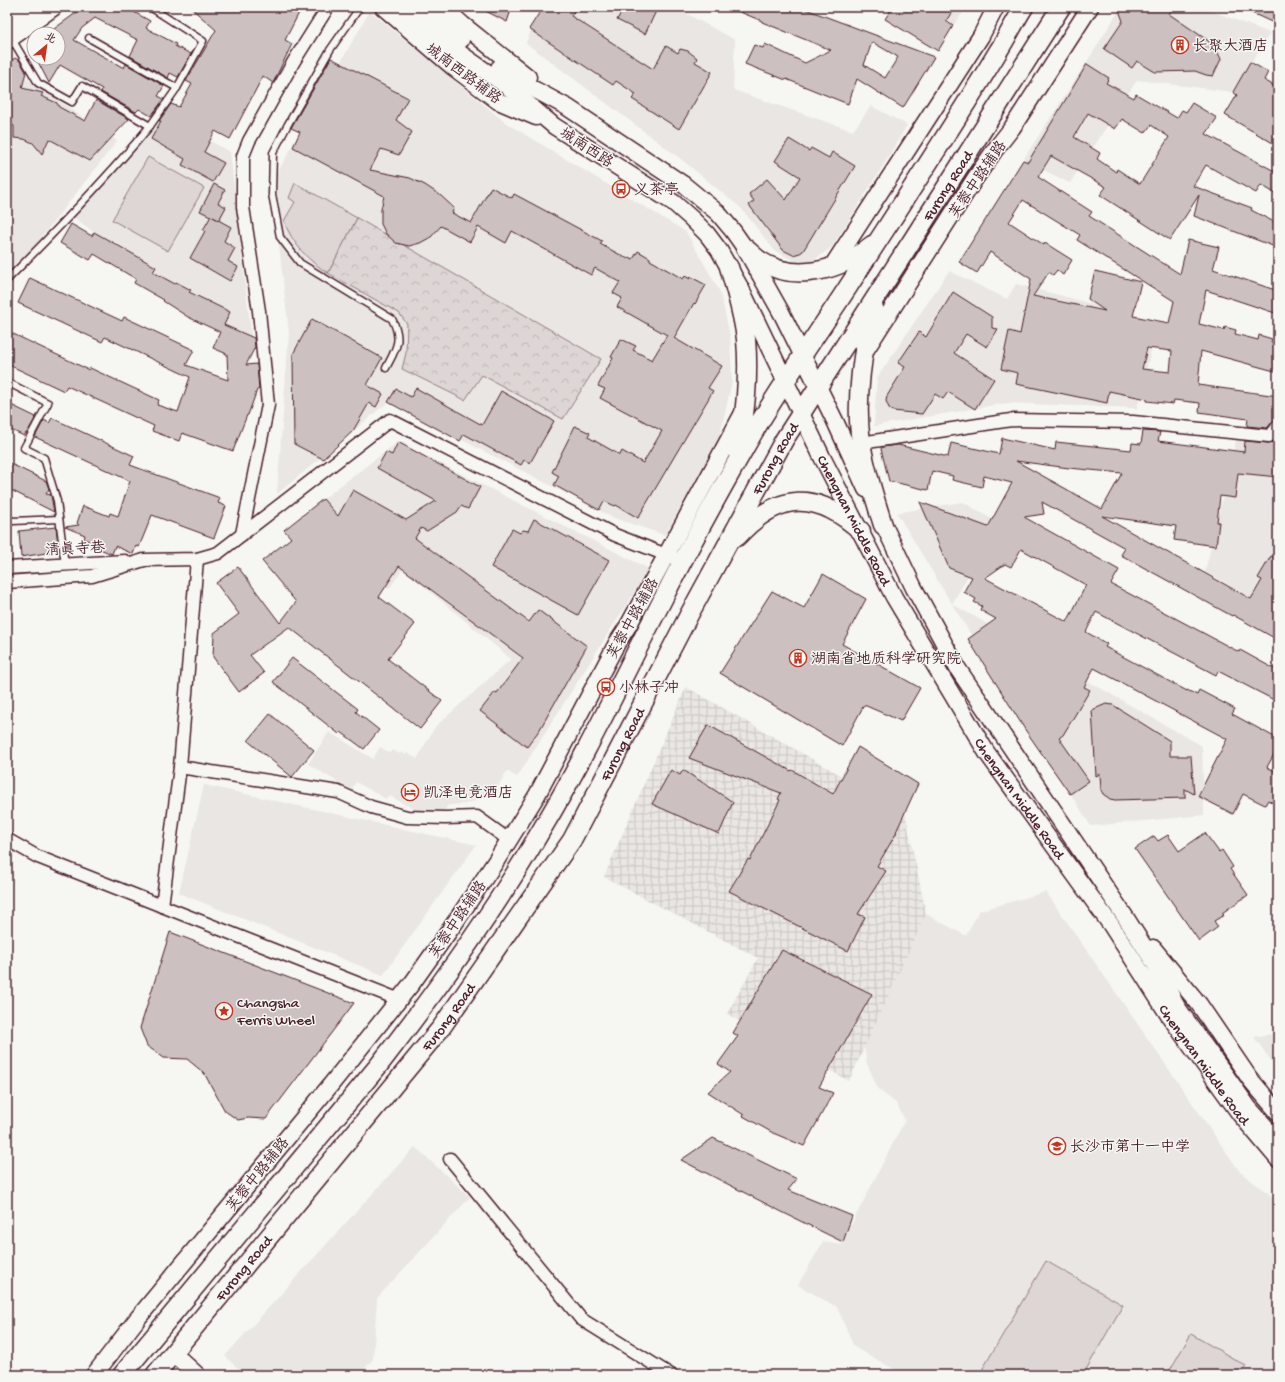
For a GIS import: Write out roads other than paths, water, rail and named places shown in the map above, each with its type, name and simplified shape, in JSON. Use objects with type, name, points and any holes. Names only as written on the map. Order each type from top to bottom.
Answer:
[{"type":"main road","points":[[9,34],[29,7]]},
{"type":"main road","points":[[9,34],[54,7]]},
{"type":"main road","name":"城南西路辅路","points":[[382,7],[453,67],[498,101],[554,126]]},
{"type":"main road","name":"城南西路","points":[[405,7],[440,38],[508,88],[554,126],[679,207],[707,234],[729,267],[801,412]]},
{"type":"main road","name":"城南西路","points":[[421,7],[462,41],[512,78],[567,107],[684,185],[718,213],[745,248],[781,312],[818,386]]},
{"type":"main road","points":[[443,7],[468,29],[567,107]]},
{"type":"main road","points":[[831,268],[981,36],[996,7]]},
{"type":"main road","name":"Furong Road","points":[[122,1375],[379,1065],[459,958],[517,870],[561,797],[662,600],[675,559],[733,469],[765,411],[878,240],[996,55],[1024,7]]},
{"type":"main road","name":"Furong Road","points":[[154,1375],[441,1028],[572,840],[722,554],[784,440],[1061,7]]},
{"type":"main road","name":"芙蓉中路辅路","points":[[864,352],[976,177],[1012,128],[1090,7]]},
{"type":"main road","points":[[745,248],[760,260],[788,272],[804,273],[831,268],[864,251],[878,240]]},
{"type":"main road","points":[[729,267],[739,304],[746,339],[744,412],[740,442],[733,469]]},
{"type":"main road","points":[[878,293],[870,320],[864,352],[858,413],[861,443],[866,466],[883,525]]},
{"type":"main road","name":"Chengnan Middle Road","points":[[818,386],[914,588],[958,669],[1126,918],[1155,964],[1173,1011]]},
{"type":"main road","name":"芙蓉中路辅路","points":[[94,1375],[138,1318],[400,1000],[454,924],[537,795],[617,643],[675,559],[744,412]]},
{"type":"main road","name":"Chengnan Middle Road","points":[[801,412],[894,597],[987,753],[1173,1011],[1240,1114],[1278,1159]]},
{"type":"main road","points":[[722,554],[750,523],[764,513],[780,505],[798,501],[812,502],[833,510],[847,518],[861,530]]},
{"type":"main road","points":[[1126,918],[1167,964],[1199,1004],[1250,1079],[1278,1112]]},
{"type":"main road","points":[[1111,925],[1140,983],[1210,1089],[1240,1126],[1278,1167]]},
{"type":"main road","points":[[1173,1011],[1248,1107],[1278,1141]]},
{"type":"main road","points":[[173,1353],[197,1375]]},
{"type":"street","points":[[242,534],[268,405],[259,311],[243,207],[243,156],[249,141],[294,61],[328,7]]},
{"type":"street","points":[[7,582],[92,576],[144,560],[197,559],[218,552],[390,420],[615,535],[675,559]]},
{"type":"street","points":[[861,443],[1011,420],[1133,422],[1269,436],[1278,426]]},
{"type":"street","points":[[162,906],[180,767],[197,559]]},
{"type":"street","name":"清真寺巷","points":[[7,568],[144,560]]},
{"type":"street","points":[[180,767],[338,792],[371,807],[407,817],[477,817],[509,840]]},
{"type":"street","points":[[8,840],[38,857],[400,1000]]},
{"type":"street","points":[[450,1160],[581,1320],[671,1375]]},
{"type":"lane","points":[[7,280],[87,199],[150,126],[177,88],[203,41],[150,7]]},
{"type":"lane","points":[[360,7],[330,50],[287,126],[274,154],[272,194],[280,237],[300,263],[392,319],[397,328],[398,344],[386,368]]},
{"type":"lane","points":[[9,34],[38,83],[72,102],[82,86],[150,126]]},
{"type":"lane","points":[[89,38],[177,88]]},
{"type":"lane","points":[[7,382],[48,403],[24,448],[44,458],[57,502],[65,564]]},
{"type":"lane","points":[[7,518],[13,521],[59,519]]},
{"type":"place","name":"长聚大酒店","points":[[1180,45]]},
{"type":"place","name":"义茶亭","points":[[621,189]]},
{"type":"place","name":"湖南省地质科学研究院","points":[[798,658]]},
{"type":"place","name":"小林子冲","points":[[606,687]]},
{"type":"place","name":"凯泽电竞酒店","points":[[410,792]]},
{"type":"place","name":"Changsha Ferris Wheel","points":[[224,1011]]},
{"type":"place","name":"长沙市第十一中学","points":[[1057,1146]]}]
